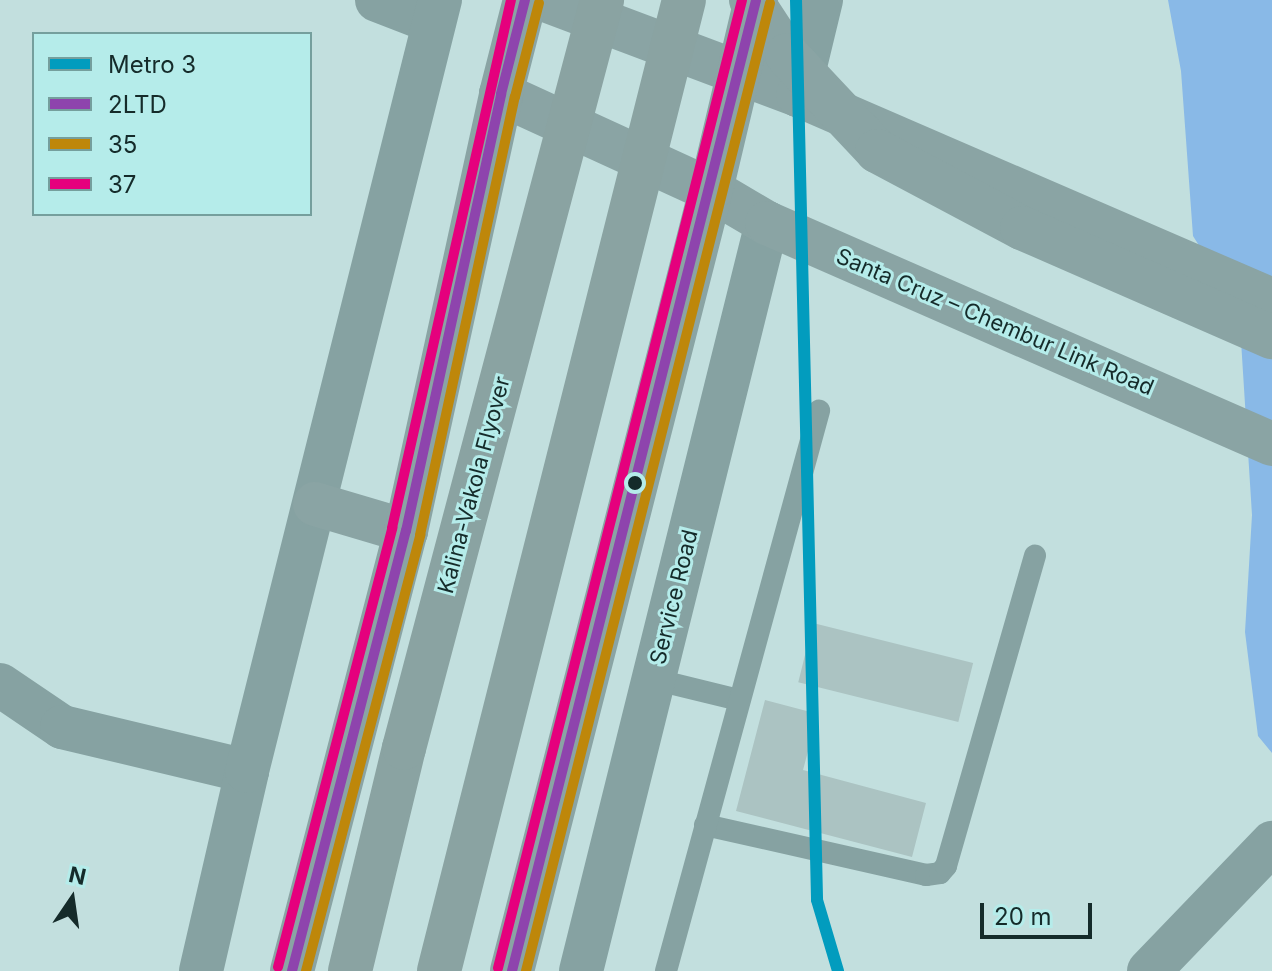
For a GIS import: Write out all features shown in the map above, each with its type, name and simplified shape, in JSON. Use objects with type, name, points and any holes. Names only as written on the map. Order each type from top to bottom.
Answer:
[{"type":"highway","points":[[292,971],[406,531],[501,94],[525,0]]},
{"type":"highway","points":[[545,0],[798,95],[1272,300]]},
{"type":"highway","name":"Kalina-Vakola Flyover","points":[[350,971],[404,748],[602,0]]},
{"type":"highway","points":[[439,971],[684,0]]},
{"type":"highway","points":[[512,971],[711,190],[754,0]]},
{"type":"highway","points":[[754,0],[787,55],[877,151],[1022,228],[1272,337]]},
{"type":"highway","name":"Santa Cruz – Chembur Link Road","points":[[501,94],[711,190],[767,223],[1272,444]]},
{"type":"highway","points":[[315,504],[406,531]]},
{"type":"street","points":[[201,971],[247,771],[437,11],[377,0]]},
{"type":"street","points":[[798,95],[821,0]]},
{"type":"street","name":"Service Road","points":[[581,971],[767,223]]},
{"type":"street","points":[[0,685],[62,727],[247,771]]},
{"type":"street","points":[[1149,971],[1272,843]]},
{"type":"lane","points":[[666,971],[819,411]]},
{"type":"lane","points":[[705,825],[926,875],[940,873],[946,866],[1035,555]]},
{"type":"lane","points":[[653,679],[739,700]]},
{"type":"water","points":[[1168,0],[1272,0],[1272,753],[1258,736],[1245,632],[1252,515],[1239,309],[1193,236],[1181,71]]},
{"type":"building","points":[[813,623],[973,663],[958,722],[798,682]]},
{"type":"building","points":[[765,700],[818,714],[803,770],[926,803],[912,857],[736,811]]},
{"type":"metro line","name":"3","points":[[796,0],[817,900],[838,971]]},
{"type":"transit line","name":"37","points":[[278,967],[392,528],[511,0]]},
{"type":"transit line","name":"2LTD","points":[[292,971],[406,531],[501,94],[525,0]]},
{"type":"transit line","name":"37","points":[[498,968],[742,0]]},
{"type":"transit line","name":"2LTD","points":[[512,971],[756,0]]},
{"type":"transit line","name":"35","points":[[306,971],[420,535],[515,97],[539,3]]},
{"type":"transit line","name":"35","points":[[526,971],[770,3]]}]
